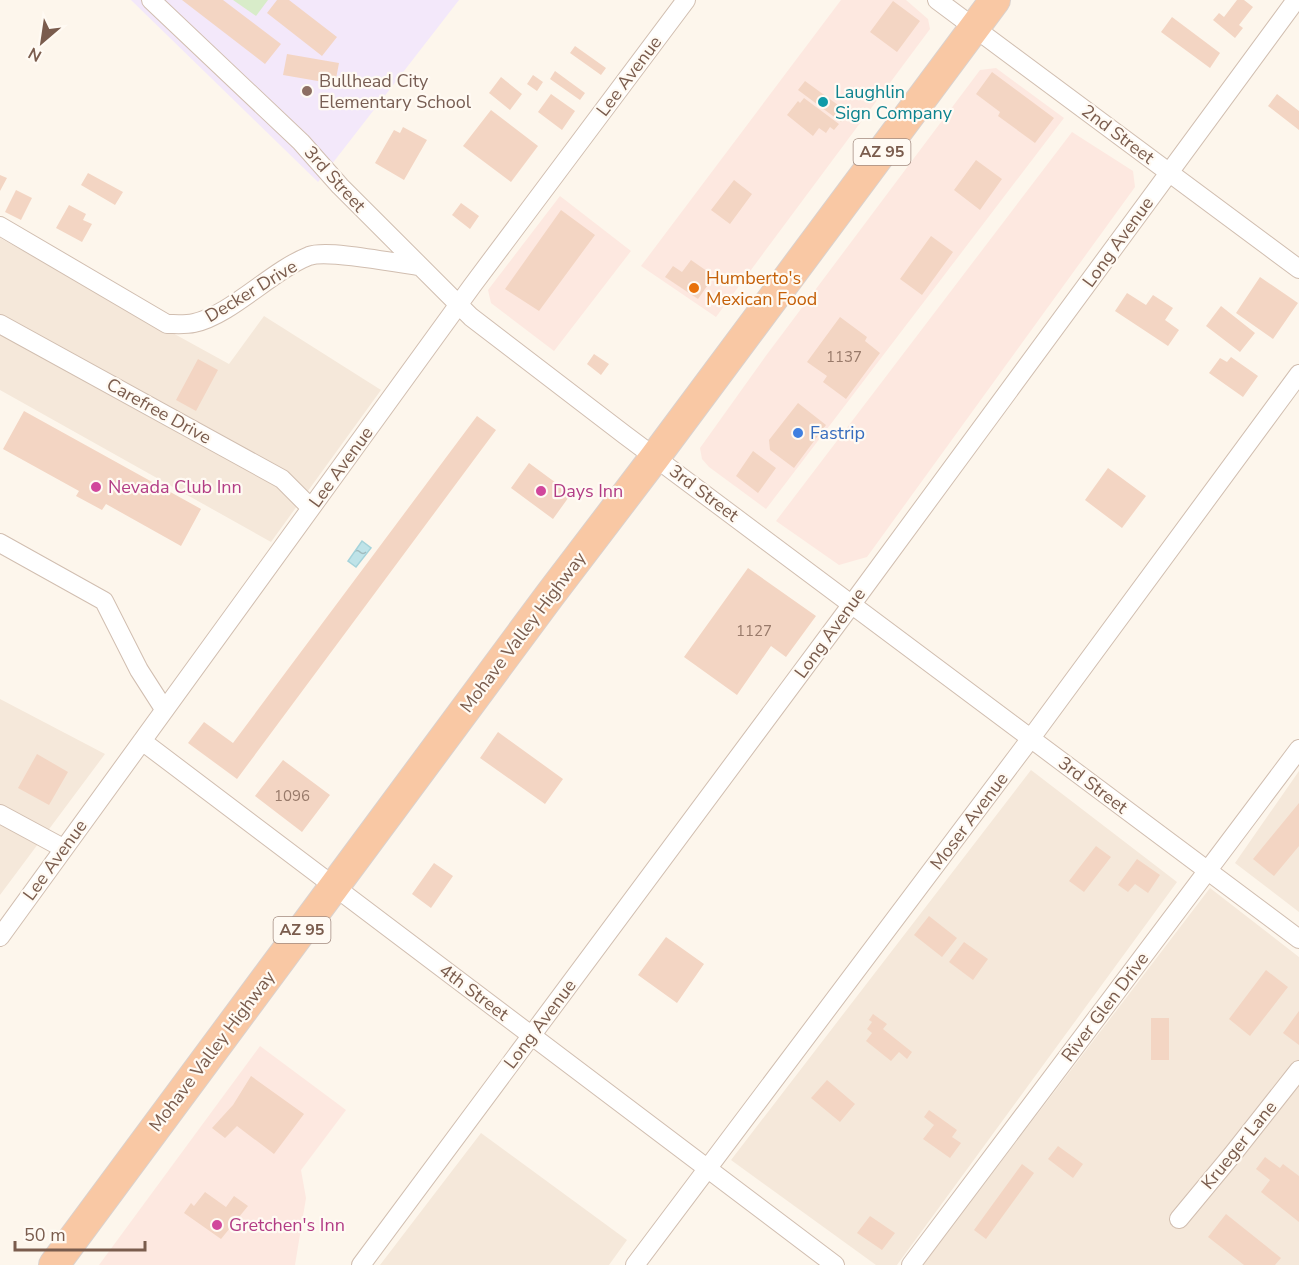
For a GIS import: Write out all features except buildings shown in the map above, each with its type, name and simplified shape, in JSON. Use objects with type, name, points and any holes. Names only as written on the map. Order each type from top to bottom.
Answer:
[{"type":"highway","name":"Mohave Valley Highway","points":[[54,1265],[550,595],[995,0]]},
{"type":"street","name":"3rd Street","points":[[151,0],[301,141],[340,186],[471,318],[1299,939]]},
{"type":"street","name":"Lee Avenue","points":[[0,937],[459,304],[686,0]]},
{"type":"street","name":"2nd Street","points":[[937,0],[1299,269]]},
{"type":"street","name":"Long Avenue","points":[[361,1265],[852,604],[1296,0]]},
{"type":"street","name":"Decker Drive","points":[[0,226],[166,324],[193,323],[206,319],[222,311],[270,278],[310,256],[326,253],[418,266]]},
{"type":"street","name":"Carefree Drive","points":[[0,324],[282,479],[311,508]]},
{"type":"street","name":"Moser Avenue","points":[[635,1265],[1031,738],[1299,374]]},
{"type":"street","points":[[0,543],[104,601],[139,670],[164,709]]},
{"type":"street","name":"4th Street","points":[[142,741],[835,1265]]},
{"type":"street","name":"River Glen Drive","points":[[911,1265],[1299,749]]},
{"type":"street","points":[[0,814],[63,848]]},
{"type":"street","name":"Krueger Lane","points":[[1179,1219],[1299,1070]]},
{"type":"shaded area","name":"Bullhead City Elementary School","points":[[131,0],[459,0],[318,182]]},
{"type":"shaded area","points":[[841,0],[906,0],[928,19],[930,29],[716,317],[641,266]]},
{"type":"shaded area","points":[[996,68],[1064,118],[766,509],[709,467],[702,459],[700,448],[765,357],[980,70]]},
{"type":"shaded area","points":[[1072,132],[1133,171],[1135,187],[867,557],[839,565],[776,521]]},
{"type":"shaded area","points":[[560,196],[631,251],[554,351],[491,303],[488,290]]},
{"type":"shaded area","points":[[0,238],[229,364],[264,316],[381,390],[271,542],[0,390]]},
{"type":"shaded area","points":[[0,699],[105,754],[0,895]]},
{"type":"shaded area","points":[[1031,770],[1177,882],[897,1265],[876,1265],[731,1160]]},
{"type":"shaded area","points":[[1299,771],[1299,912],[1235,863]]},
{"type":"shaded area","points":[[1210,888],[1299,957],[1299,1265],[922,1265]]},
{"type":"shaded area","points":[[260,1046],[346,1110],[301,1170],[306,1198],[295,1265],[99,1265]]},
{"type":"shaded area","points":[[481,1133],[627,1240],[609,1265],[380,1265]]},
{"type":"green space","points":[[233,0],[268,0],[256,16]]},
{"type":"water","points":[[362,541],[371,548],[356,567],[348,561]]},
{"type":"place","name":"Bullhead City Elementary School","points":[[307,91]]},
{"type":"place","name":"Laughlin Sign Company","points":[[823,102]]},
{"type":"place","name":"Humberto's Mexican Food","points":[[694,288]]},
{"type":"place","name":"Fastrip","points":[[798,433]]},
{"type":"place","name":"Nevada Club Inn","points":[[96,487]]},
{"type":"place","name":"Days Inn","points":[[541,491]]},
{"type":"place","name":"Gretchen's Inn","points":[[217,1225]]}]
